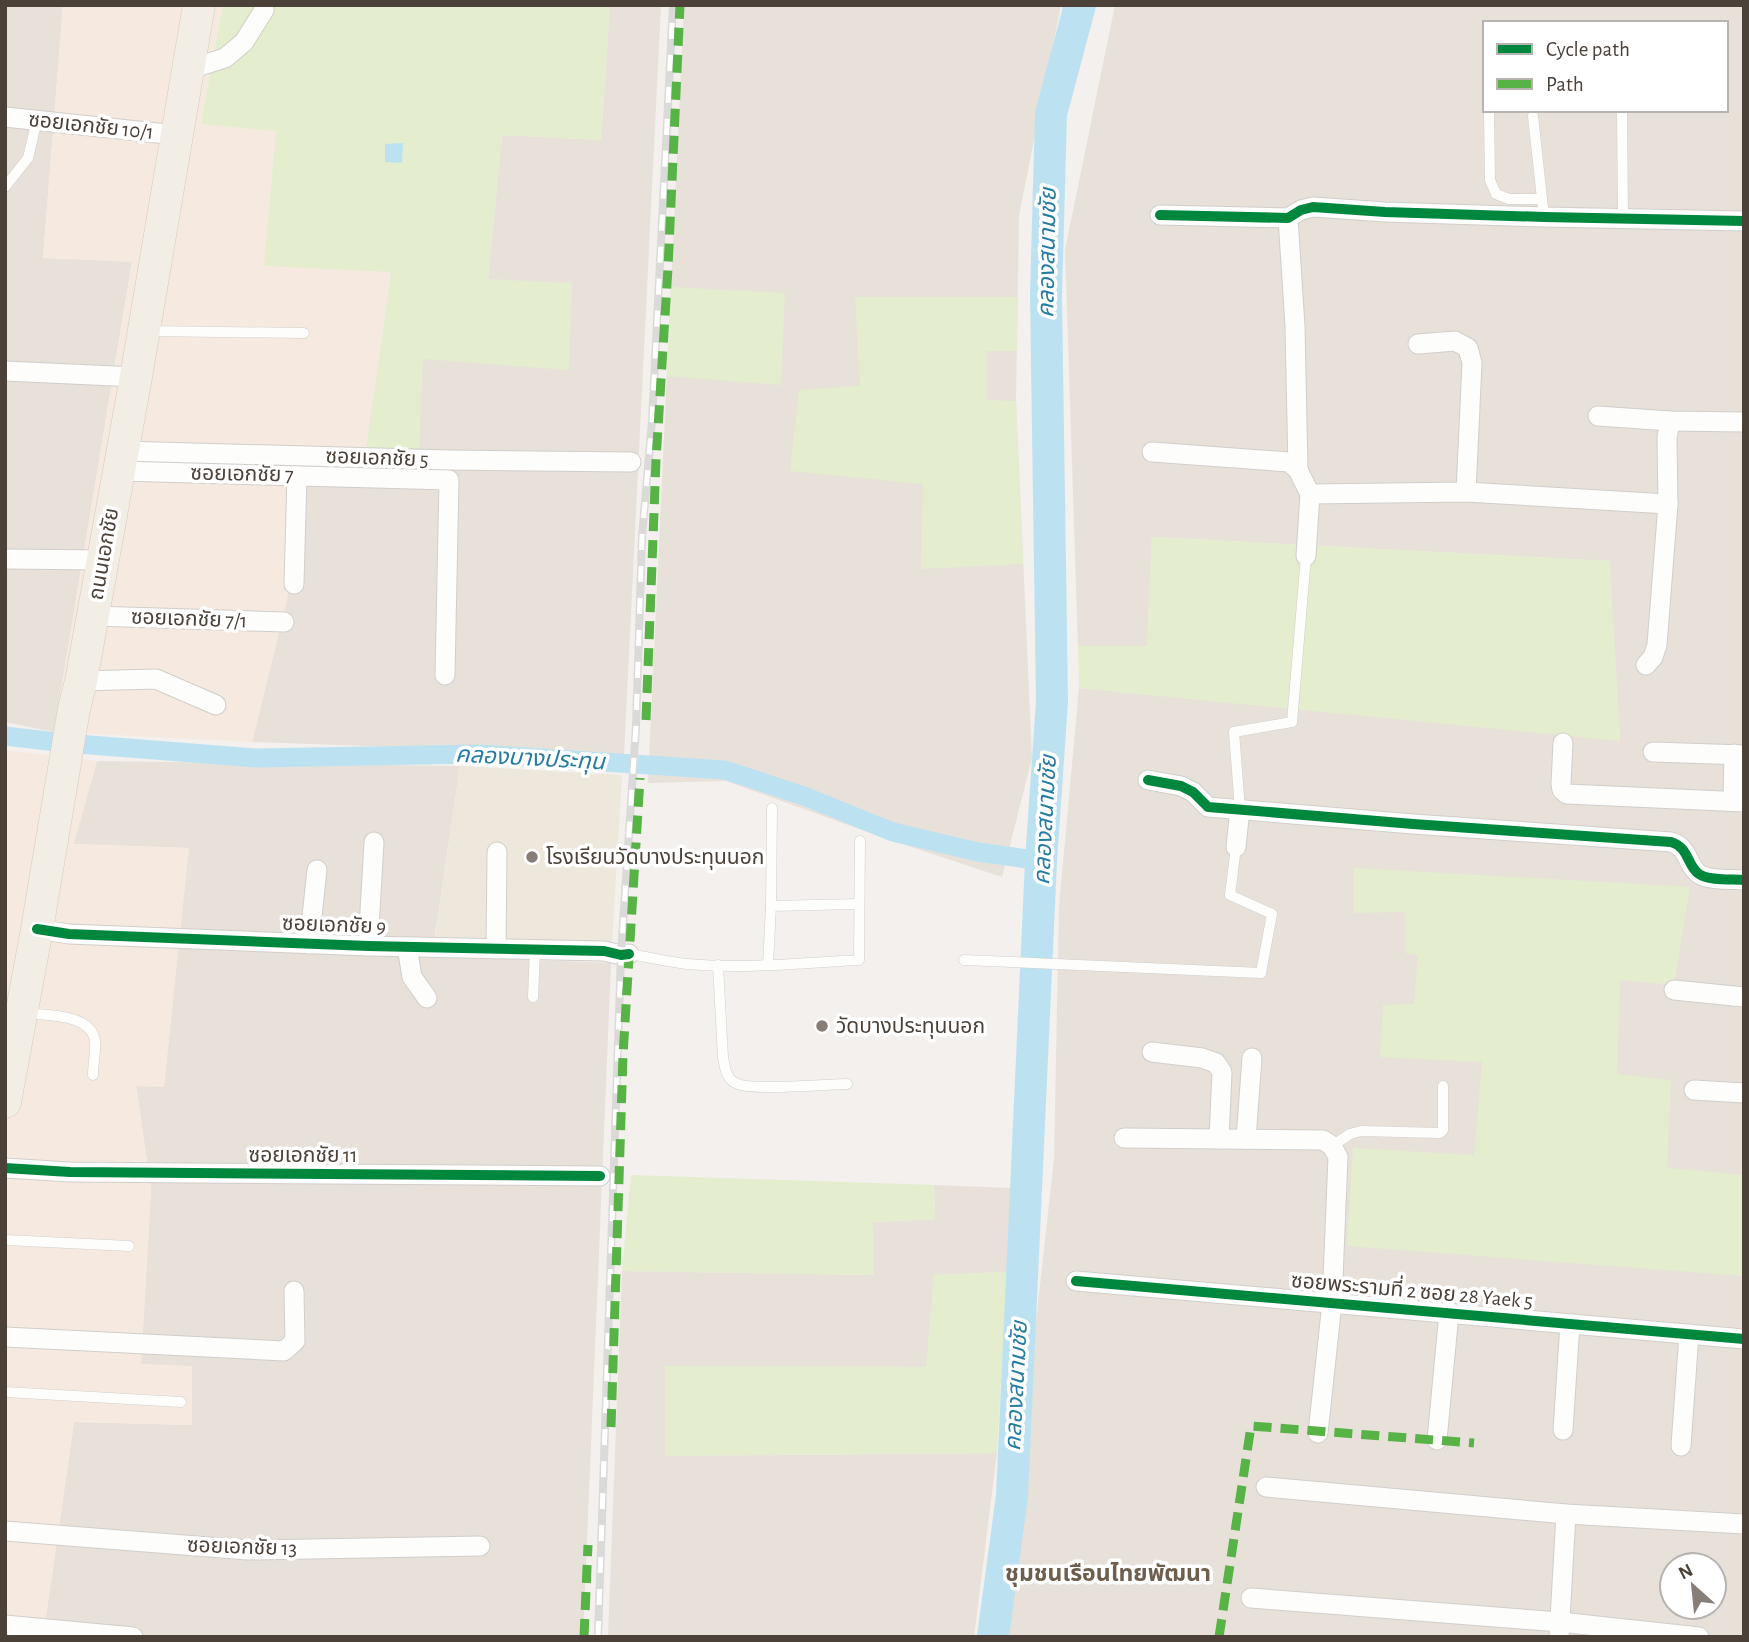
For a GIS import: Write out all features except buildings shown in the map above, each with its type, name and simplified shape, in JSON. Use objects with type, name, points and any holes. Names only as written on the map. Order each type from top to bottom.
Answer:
[{"type":"main road","name":"ถนนเอกชัย","points":[[7,1082],[22,1012],[62,775],[136,377],[199,5]]},
{"type":"street","points":[[187,70],[225,58],[244,42],[264,10]]},
{"type":"street","name":"ซอยเอกชัย 10/1","points":[[5,117],[177,135]]},
{"type":"street","points":[[1160,215],[1288,218],[1313,206],[1385,212],[1543,208],[1623,219],[1744,221]]},
{"type":"street","points":[[1288,218],[1295,326],[1298,470],[1310,494],[1306,556]]},
{"type":"street","points":[[1418,344],[1455,341],[1468,348],[1472,363],[1466,492]]},
{"type":"street","points":[[5,371],[136,377]]},
{"type":"street","points":[[1598,416],[1744,422]]},
{"type":"street","points":[[1646,665],[1653,657],[1657,645],[1668,504],[1667,438],[1670,421]]},
{"type":"street","points":[[1152,452],[1289,463],[1298,470]]},
{"type":"street","name":"ซอยเอกชัย 5","points":[[121,461],[631,462]]},
{"type":"street","name":"ซอยเอกชัย 7","points":[[121,461],[297,476],[449,480],[445,675]]},
{"type":"street","points":[[294,584],[297,476]]},
{"type":"street","points":[[1310,494],[1466,492],[1668,504]]},
{"type":"street","points":[[5,559],[103,560]]},
{"type":"street","name":"ซอยเอกชัย 7/1","points":[[93,616],[284,622]]},
{"type":"street","points":[[77,695],[156,679],[216,705]]},
{"type":"street","points":[[1563,743],[1561,785],[1567,794],[1738,801],[1739,755],[1653,752]]},
{"type":"street","points":[[1149,780],[1181,786],[1193,792],[1208,807],[1671,842],[1678,844],[1690,859],[1696,873],[1702,876],[1744,880]]},
{"type":"street","points":[[1236,847],[1240,809]]},
{"type":"street","points":[[368,946],[374,842]]},
{"type":"street","points":[[496,949],[497,852]]},
{"type":"street","points":[[309,944],[317,870]]},
{"type":"street","name":"ซอยเอกชัย 9","points":[[37,929],[69,934],[368,946],[604,951],[629,954]]},
{"type":"street","points":[[407,947],[412,976],[427,998]]},
{"type":"street","points":[[1674,990],[1744,997]]},
{"type":"street","points":[[1152,1052],[1202,1058],[1216,1063],[1222,1072],[1219,1139]]},
{"type":"street","points":[[1246,1139],[1252,1058]]},
{"type":"street","points":[[1694,1090],[1744,1093]]},
{"type":"street","points":[[1124,1138],[1323,1140],[1332,1146],[1338,1157],[1332,1303],[1318,1433]]},
{"type":"street","name":"ซอยเอกชัย 11","points":[[5,1168],[70,1172],[600,1176]]},
{"type":"street","name":"ซอยพระรามที่ 2 ซอย 28 Yaek 5","points":[[1076,1281],[1744,1339]]},
{"type":"street","points":[[5,1336],[284,1351],[295,1341],[294,1291]]},
{"type":"street","points":[[1437,1440],[1449,1313]]},
{"type":"street","points":[[1563,1430],[1570,1324]]},
{"type":"street","points":[[1681,1446],[1689,1334]]},
{"type":"street","points":[[1266,1487],[1566,1514],[1744,1524]]},
{"type":"street","points":[[1560,1629],[1566,1514]]},
{"type":"street","name":"ซอยเอกชัย 13","points":[[5,1531],[248,1550],[480,1546]]},
{"type":"street","points":[[1251,1598],[1560,1629],[1699,1637]]},
{"type":"street","points":[[5,1625],[133,1637]]},
{"type":"lane","points":[[1622,112],[1623,219]]},
{"type":"lane","points":[[1489,113],[1490,180],[1496,194],[1543,208],[1533,116]]},
{"type":"lane","points":[[5,187],[28,158],[37,120]]},
{"type":"lane","points":[[144,331],[304,333]]},
{"type":"lane","points":[[1240,809],[1234,732],[1292,722],[1306,556]]},
{"type":"lane","points":[[768,965],[772,808]]},
{"type":"lane","points":[[629,954],[685,964],[718,965],[859,960],[860,841]]},
{"type":"lane","points":[[964,960],[1261,973],[1272,914],[1230,895],[1236,847]]},
{"type":"lane","points":[[771,906],[859,904]]},
{"type":"lane","points":[[534,950],[534,997]]},
{"type":"lane","points":[[718,965],[723,1057],[725,1071],[730,1079],[738,1085],[847,1084]]},
{"type":"lane","points":[[22,1012],[69,1018],[88,1027],[95,1038],[93,1075]]},
{"type":"lane","points":[[1332,1146],[1350,1134],[1361,1131],[1440,1133],[1443,1130],[1443,1086]]},
{"type":"lane","points":[[5,1240],[129,1246]]},
{"type":"lane","points":[[5,1392],[181,1402]]},
{"type":"shaded area","points":[[5,5],[63,5],[43,258],[132,261],[54,732],[5,722]]},
{"type":"shaded area","points":[[63,5],[223,5],[202,124],[276,130],[265,266],[391,271],[366,450],[303,449],[287,600],[252,742],[54,732],[132,262],[43,258]]},
{"type":"shaded area","points":[[610,5],[661,5],[624,755],[252,742],[287,600],[303,449],[423,359],[488,279],[502,135],[601,140]]},
{"type":"shaded area","points":[[684,5],[1061,5],[1019,215],[1016,401],[1032,758],[1002,877],[726,781],[648,783]]},
{"type":"shaded area","points":[[1115,5],[1744,5],[1744,1637],[1001,1637],[1054,1159],[1059,907],[1079,688],[1620,740],[1609,561],[1152,537],[1147,647],[1078,646],[1065,250]]},
{"type":"shaded area","points":[[5,750],[97,761],[74,844],[189,848],[164,1087],[136,1086],[151,1189],[141,1364],[192,1366],[192,1425],[74,1422],[43,1637],[5,1637]]},
{"type":"shaded area","points":[[97,761],[460,766],[432,956],[611,963],[583,1637],[43,1637],[74,1422],[192,1425],[141,1364],[151,1189],[136,1085],[164,1086],[188,848],[73,844]]},
{"type":"shaded area","name":"โรงเรียนวัดบางประทุนนอก","points":[[460,766],[622,775],[612,943],[435,939]]},
{"type":"shaded area","points":[[934,1185],[1012,1188],[1007,1272],[934,1275],[927,1367],[666,1366],[666,1456],[997,1453],[974,1637],[608,1637],[622,1271],[874,1275],[873,1222],[935,1219]]},
{"type":"green space","points":[[223,5],[610,5],[601,140],[502,135],[488,279],[572,283],[569,370],[423,359],[419,454],[366,450],[391,272],[264,266],[276,131],[201,124]]},
{"type":"green space","points":[[671,287],[785,293],[781,385],[667,376]]},
{"type":"green space","points":[[855,297],[1018,297],[1017,351],[987,351],[987,400],[1016,401],[1023,564],[921,569],[923,484],[790,471],[799,390],[860,386]]},
{"type":"green space","points":[[1152,537],[1610,561],[1620,741],[1079,688],[1078,646],[1147,646]]},
{"type":"green space","points":[[1354,868],[1690,887],[1674,985],[1620,980],[1617,1074],[1671,1080],[1667,1168],[1744,1175],[1744,1276],[1347,1246],[1353,1148],[1474,1155],[1482,1062],[1380,1057],[1383,1005],[1414,1004],[1418,955],[1405,953],[1405,912],[1354,913]]},
{"type":"green space","points":[[631,1175],[934,1185],[935,1219],[873,1222],[874,1275],[622,1271]]},
{"type":"green space","points":[[1007,1272],[997,1453],[665,1456],[665,1366],[926,1367],[934,1275]]},
{"type":"water","points":[[403,143],[402,163],[385,162],[385,144]]},
{"type":"waterway","name":"คลองสนามชัย","points":[[993,1637],[1012,1496],[1041,861],[1052,701],[1046,294],[1051,114],[1080,5]]},
{"type":"waterway","name":"คลองบางประทุน","points":[[5,736],[256,758],[481,754],[725,770],[804,796],[893,832],[978,852],[1041,861]]},
{"type":"railway","points":[[598,1637],[621,955],[636,726],[642,537],[652,421],[673,5]]},
{"type":"marked path","points":[[646,720],[656,460],[680,5]]},
{"type":"marked path","points":[[611,1427],[623,1055],[640,778]]},
{"type":"marked path","points":[[1219,1637],[1251,1426],[1474,1443]]},
{"type":"marked path","points":[[584,1637],[588,1545]]},
{"type":"cycle path","points":[[1160,215],[1288,218],[1313,207],[1385,212],[1744,221]]},
{"type":"cycle path","points":[[1148,780],[1181,786],[1193,792],[1208,807],[1671,842],[1685,852],[1699,874],[1714,879],[1744,880]]},
{"type":"cycle path","points":[[37,929],[69,934],[368,946],[604,951],[629,954]]},
{"type":"cycle path","points":[[5,1168],[70,1172],[600,1176]]},
{"type":"cycle path","points":[[1076,1281],[1744,1339]]},
{"type":"place","name":"โรงเรียนวัดบางประทุนนอก","points":[[532,857]]},
{"type":"place","name":"วัดบางประทุนนอก","points":[[822,1026]]},
{"type":"district","name":"ชุมชนเรือนไทยพัฒนา","points":[[1108,1574]]}]
